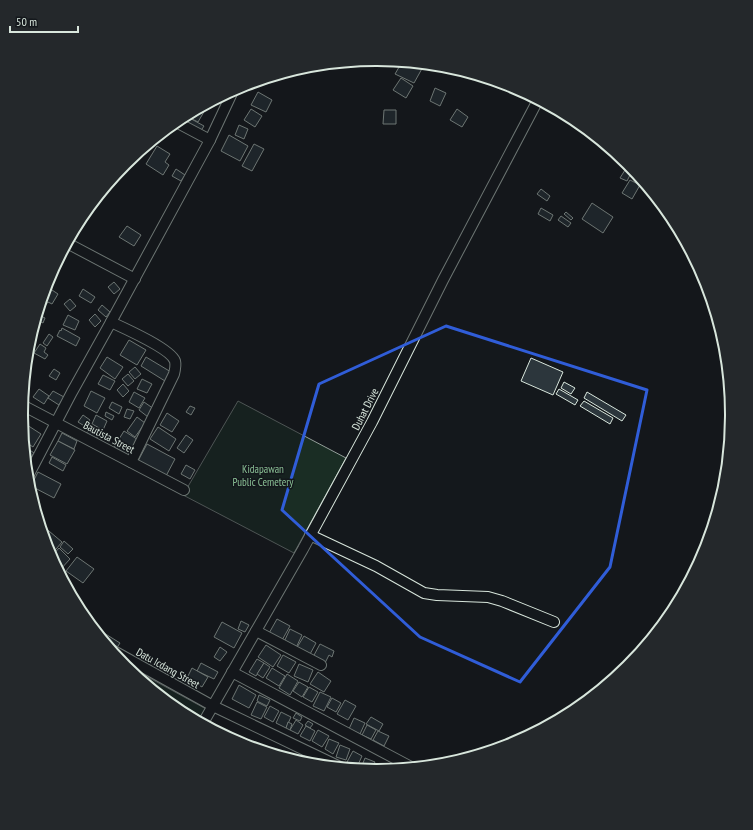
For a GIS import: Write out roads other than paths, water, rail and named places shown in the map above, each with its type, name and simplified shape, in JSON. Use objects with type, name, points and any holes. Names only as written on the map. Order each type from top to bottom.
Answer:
[{"type":"street","points":[[32,468],[72,392],[210,140],[229,99]]},
{"type":"street","name":"Duhat Drive","points":[[205,719],[310,535],[372,422],[443,280],[536,105]]},
{"type":"street","points":[[182,125],[210,140]]},
{"type":"street","points":[[72,246],[135,278]]},
{"type":"street","points":[[111,322],[161,348],[173,358],[176,366],[174,374],[131,462]]},
{"type":"street","name":"Bautista Street","points":[[28,408],[184,490]]},
{"type":"street","points":[[310,535],[376,566],[424,593],[488,597],[502,601],[554,622]]},
{"type":"street","points":[[256,631],[322,665]]},
{"type":"street","name":"Datu Icdang Street","points":[[128,659],[213,706],[325,760]]},
{"type":"street","points":[[232,672],[403,763]]},
{"type":"park label","name":"Kidapawan Public Cemetery","points":[[263,475]]}]
